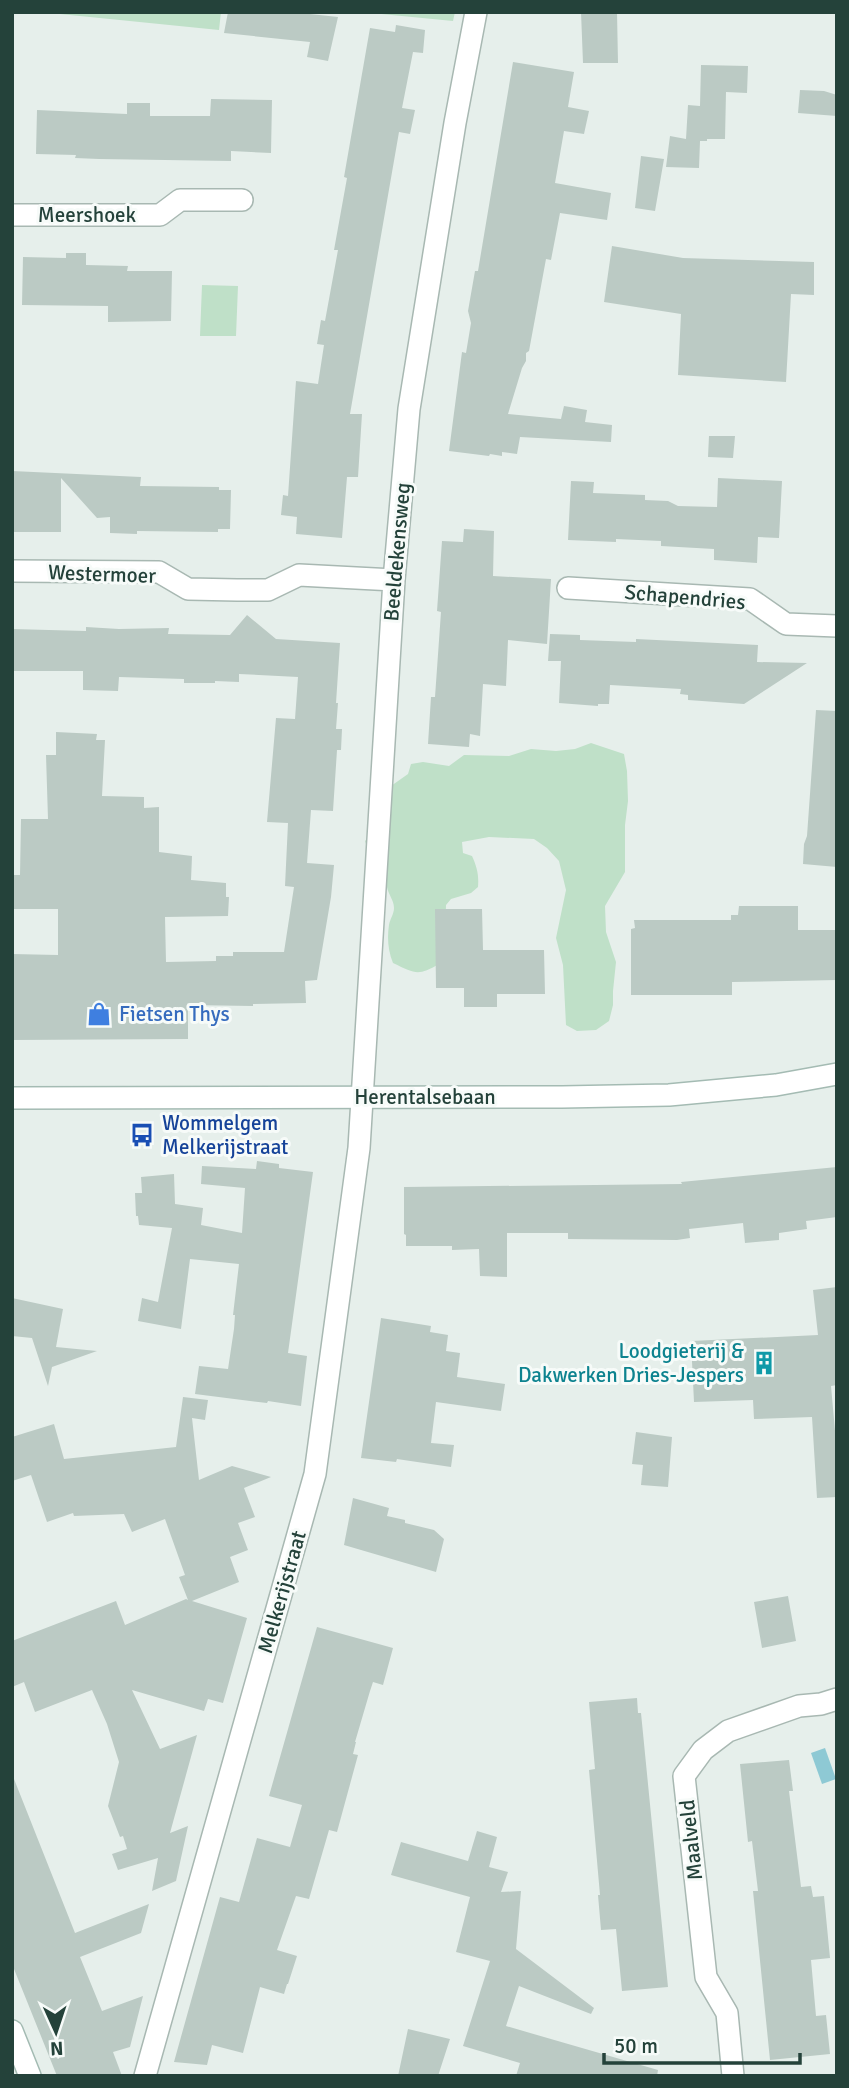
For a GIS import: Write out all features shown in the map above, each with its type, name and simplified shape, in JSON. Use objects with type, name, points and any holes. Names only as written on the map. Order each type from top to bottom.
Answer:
[{"type":"street","name":"Beeldekensweg","points":[[360,1098],[394,580],[409,409],[455,123],[476,12]]},
{"type":"street","name":"Meershoek","points":[[12,215],[160,215],[180,200],[242,200]]},
{"type":"street","name":"Westermoer","points":[[12,571],[159,572],[188,589],[268,590],[299,575],[394,580]]},
{"type":"street","name":"Schapendries","points":[[569,588],[750,599],[786,624],[837,626]]},
{"type":"street","name":"Herentalsebaan","points":[[12,1098],[669,1095],[776,1085],[837,1074]]},
{"type":"street","name":"Melkerijstraat","points":[[145,2076],[315,1474],[359,1148],[360,1098]]},
{"type":"street","name":"Maalveld","points":[[733,2076],[727,2013],[706,1978],[684,1776],[703,1751],[728,1731],[799,1706],[837,1699]]},
{"type":"street","points":[[12,2031],[30,2076]]},
{"type":"green space","points":[[40,12],[221,12],[219,30]]},
{"type":"green space","points":[[361,12],[455,12],[453,21]]},
{"type":"green space","points":[[202,285],[238,286],[236,336],[200,336]]},
{"type":"green space","points":[[591,743],[624,754],[627,771],[625,872],[605,906],[606,932],[616,962],[609,1021],[596,1030],[577,1031],[566,1025],[563,965],[556,938],[566,890],[559,861],[534,839],[489,837],[462,842],[463,853],[472,856],[475,864],[478,887],[471,893],[451,899],[446,905],[445,941],[439,964],[417,972],[393,963],[388,935],[394,908],[387,887],[386,868],[370,856],[365,841],[373,833],[391,786],[408,774],[411,764],[423,762],[449,766],[464,755],[509,756],[531,749],[556,751],[575,749]]},
{"type":"water","points":[[825,1748],[836,1779],[822,1784],[811,1753]]},
{"type":"building","points":[[228,12],[310,12],[338,17],[328,61],[307,57],[310,42],[224,33]]},
{"type":"building","points":[[581,12],[617,12],[618,63],[583,63]]},
{"type":"building","points":[[396,25],[425,30],[423,53],[413,52],[402,108],[415,110],[410,134],[399,132],[350,414],[362,414],[358,477],[347,477],[342,538],[296,534],[297,517],[281,515],[283,495],[288,496],[296,381],[318,384],[324,345],[317,344],[321,320],[325,321],[338,250],[334,250],[347,178],[344,177],[370,28],[395,32]]},
{"type":"building","points":[[513,62],[574,72],[568,107],[589,111],[584,134],[564,131],[555,183],[611,193],[607,220],[560,213],[551,260],[546,259],[529,351],[526,353],[526,361],[508,414],[561,419],[564,406],[587,410],[585,422],[612,425],[611,442],[520,437],[517,454],[502,452],[502,456],[489,456],[449,451],[462,352],[466,353],[471,323],[468,311],[475,271],[478,271]]},
{"type":"building","points":[[701,65],[748,66],[747,93],[726,92],[725,139],[700,141],[699,168],[666,167],[670,136],[686,139],[688,105],[700,106]]},
{"type":"building","points":[[800,90],[824,91],[837,95],[837,116],[798,113]]},
{"type":"building","points":[[211,99],[272,100],[271,153],[231,151],[231,161],[99,159],[75,158],[76,155],[36,154],[37,110],[127,114],[127,103],[150,103],[150,116],[210,116]]},
{"type":"building","points":[[641,156],[664,159],[655,211],[635,208]]},
{"type":"building","points":[[612,246],[683,258],[814,262],[814,295],[791,294],[786,382],[678,375],[681,314],[604,302]]},
{"type":"building","points":[[66,253],[86,253],[86,265],[128,266],[127,271],[172,271],[171,321],[108,322],[108,306],[22,305],[23,257],[66,258]]},
{"type":"building","points":[[709,436],[735,436],[733,458],[708,457]]},
{"type":"building","points":[[12,471],[141,477],[140,486],[219,487],[219,490],[231,490],[230,529],[218,529],[218,532],[110,533],[110,517],[97,518],[61,478],[61,532],[12,532]]},
{"type":"building","points":[[718,478],[782,481],[779,538],[758,537],[757,563],[714,560],[714,549],[661,546],[661,541],[568,540],[571,481],[594,482],[593,493],[645,495],[645,500],[668,501],[678,506],[717,507]]},
{"type":"building","points":[[464,529],[494,531],[493,576],[551,579],[547,644],[508,640],[506,686],[483,684],[480,736],[470,734],[469,747],[428,744],[431,697],[435,697],[441,612],[437,611],[442,541],[463,542]]},
{"type":"building","points":[[247,615],[276,639],[340,643],[336,729],[342,729],[341,750],[337,750],[333,811],[311,810],[307,863],[334,865],[331,897],[317,980],[305,981],[306,1003],[253,1006],[188,1005],[188,1039],[12,1040],[12,954],[58,955],[58,909],[12,909],[12,875],[20,875],[21,819],[48,819],[46,755],[56,755],[56,732],[97,734],[96,740],[105,740],[102,796],[144,797],[144,808],[159,807],[159,852],[192,856],[191,880],[226,883],[226,897],[229,897],[228,916],[165,917],[166,962],[216,961],[216,956],[233,956],[233,952],[284,952],[294,887],[285,886],[288,823],[267,822],[276,718],[295,719],[298,677],[239,674],[239,682],[184,683],[184,679],[119,677],[118,691],[83,690],[83,671],[12,671],[12,629],[86,631],[86,627],[169,628],[168,634],[230,635]]},
{"type":"building","points":[[550,634],[580,635],[580,640],[636,642],[636,639],[758,645],[757,662],[807,663],[744,704],[688,700],[688,695],[680,694],[681,689],[610,685],[609,704],[598,706],[559,703],[561,661],[548,661]]},
{"type":"building","points":[[816,710],[837,711],[837,867],[803,864]]},
{"type":"building","points":[[739,906],[798,906],[798,930],[837,930],[837,980],[732,982],[732,995],[631,995],[631,929],[635,928],[634,920],[731,920],[731,915],[738,915]]},
{"type":"building","points":[[435,909],[482,909],[483,950],[544,950],[545,994],[497,994],[497,1007],[464,1007],[464,988],[436,988]]},
{"type":"building","points":[[257,1161],[279,1164],[279,1168],[313,1172],[288,1353],[307,1356],[301,1406],[195,1394],[199,1366],[228,1369],[239,1264],[190,1259],[181,1329],[138,1321],[142,1298],[158,1302],[172,1228],[139,1225],[135,1193],[142,1193],[141,1177],[174,1174],[175,1204],[203,1208],[201,1225],[242,1233],[245,1188],[201,1184],[202,1166],[256,1169]]},
{"type":"building","points":[[837,1167],[837,1217],[806,1221],[807,1229],[779,1233],[779,1240],[745,1243],[743,1223],[689,1229],[690,1238],[677,1240],[568,1239],[568,1233],[507,1233],[507,1277],[480,1276],[479,1249],[452,1250],[452,1246],[406,1246],[404,1187],[682,1184],[681,1182]]},
{"type":"building","name":"Loodgieterij & Dakwerken Dries-Jespers","points":[[837,1287],[837,1385],[831,1386],[837,1453],[837,1497],[817,1498],[812,1417],[754,1419],[753,1400],[694,1402],[691,1341],[818,1335],[813,1290]]},
{"type":"building","points":[[12,1298],[63,1309],[56,1347],[97,1351],[52,1367],[48,1386],[32,1338],[12,1336]]},
{"type":"building","points":[[381,1318],[431,1326],[430,1332],[448,1335],[446,1351],[460,1353],[457,1377],[505,1384],[501,1411],[436,1402],[431,1443],[454,1445],[451,1467],[397,1459],[396,1462],[361,1458]]},
{"type":"building","points":[[183,1397],[208,1400],[205,1420],[192,1418],[199,1480],[232,1466],[271,1477],[244,1488],[255,1517],[238,1523],[248,1550],[230,1557],[239,1582],[192,1601],[247,1618],[223,1703],[208,1699],[204,1711],[132,1690],[160,1749],[197,1735],[170,1833],[188,1826],[176,1881],[152,1891],[158,1858],[118,1870],[112,1854],[127,1849],[108,1806],[119,1762],[107,1724],[92,1690],[35,1712],[24,1682],[12,1687],[12,1641],[116,1601],[125,1625],[188,1600],[179,1577],[185,1575],[165,1519],[132,1532],[124,1514],[74,1516],[73,1513],[47,1522],[31,1475],[12,1481],[12,1437],[54,1424],[64,1459],[176,1447]]},
{"type":"building","points":[[636,1432],[672,1437],[668,1487],[641,1485],[643,1465],[632,1464]]},
{"type":"building","points":[[353,1498],[389,1508],[387,1516],[434,1530],[444,1539],[436,1572],[344,1545]]},
{"type":"building","points":[[788,1596],[796,1641],[762,1648],[754,1602]]},
{"type":"building","points":[[317,1627],[393,1648],[383,1685],[373,1682],[370,1691],[355,1742],[353,1754],[358,1755],[337,1832],[329,1830],[309,1899],[296,1896],[277,1950],[297,1956],[288,1984],[284,1994],[260,1987],[243,2053],[212,2045],[207,2065],[174,2062],[220,1897],[239,1902],[257,1838],[290,1847],[302,1805],[269,1796]]},
{"type":"building","points":[[637,1698],[638,1713],[641,1713],[668,1987],[622,1991],[616,1929],[601,1930],[589,1770],[595,1769],[589,1702]]},
{"type":"building","points":[[789,1760],[793,1791],[789,1791],[801,1887],[811,1886],[813,1897],[824,1896],[830,1958],[811,1960],[816,2016],[826,2015],[830,2054],[770,2060],[753,1891],[758,1891],[752,1841],[748,1842],[740,1764]]},
{"type":"building","points":[[14,1779],[75,1933],[149,1904],[141,1933],[80,1957],[102,2011],[143,1996],[130,2047],[113,2052],[122,2076],[57,2076],[12,1964]]},
{"type":"building","points":[[477,1831],[497,1837],[489,1867],[508,1872],[501,1892],[521,1891],[516,1949],[594,2008],[591,2014],[519,1986],[506,2026],[658,2070],[657,2076],[516,2076],[520,2063],[463,2046],[490,1961],[456,1952],[470,1897],[391,1875],[401,1842],[468,1861]]},
{"type":"building","points":[[408,2029],[450,2039],[438,2076],[398,2076]]},
{"type":"place","name":"Fietsen Thys","points":[[99,1014]]},
{"type":"place","name":"Wommelgem Melkerijstraat","points":[[142,1135]]},
{"type":"place","name":"Loodgieterij & Dakwerken Dries-Jespers","points":[[764,1363]]}]
